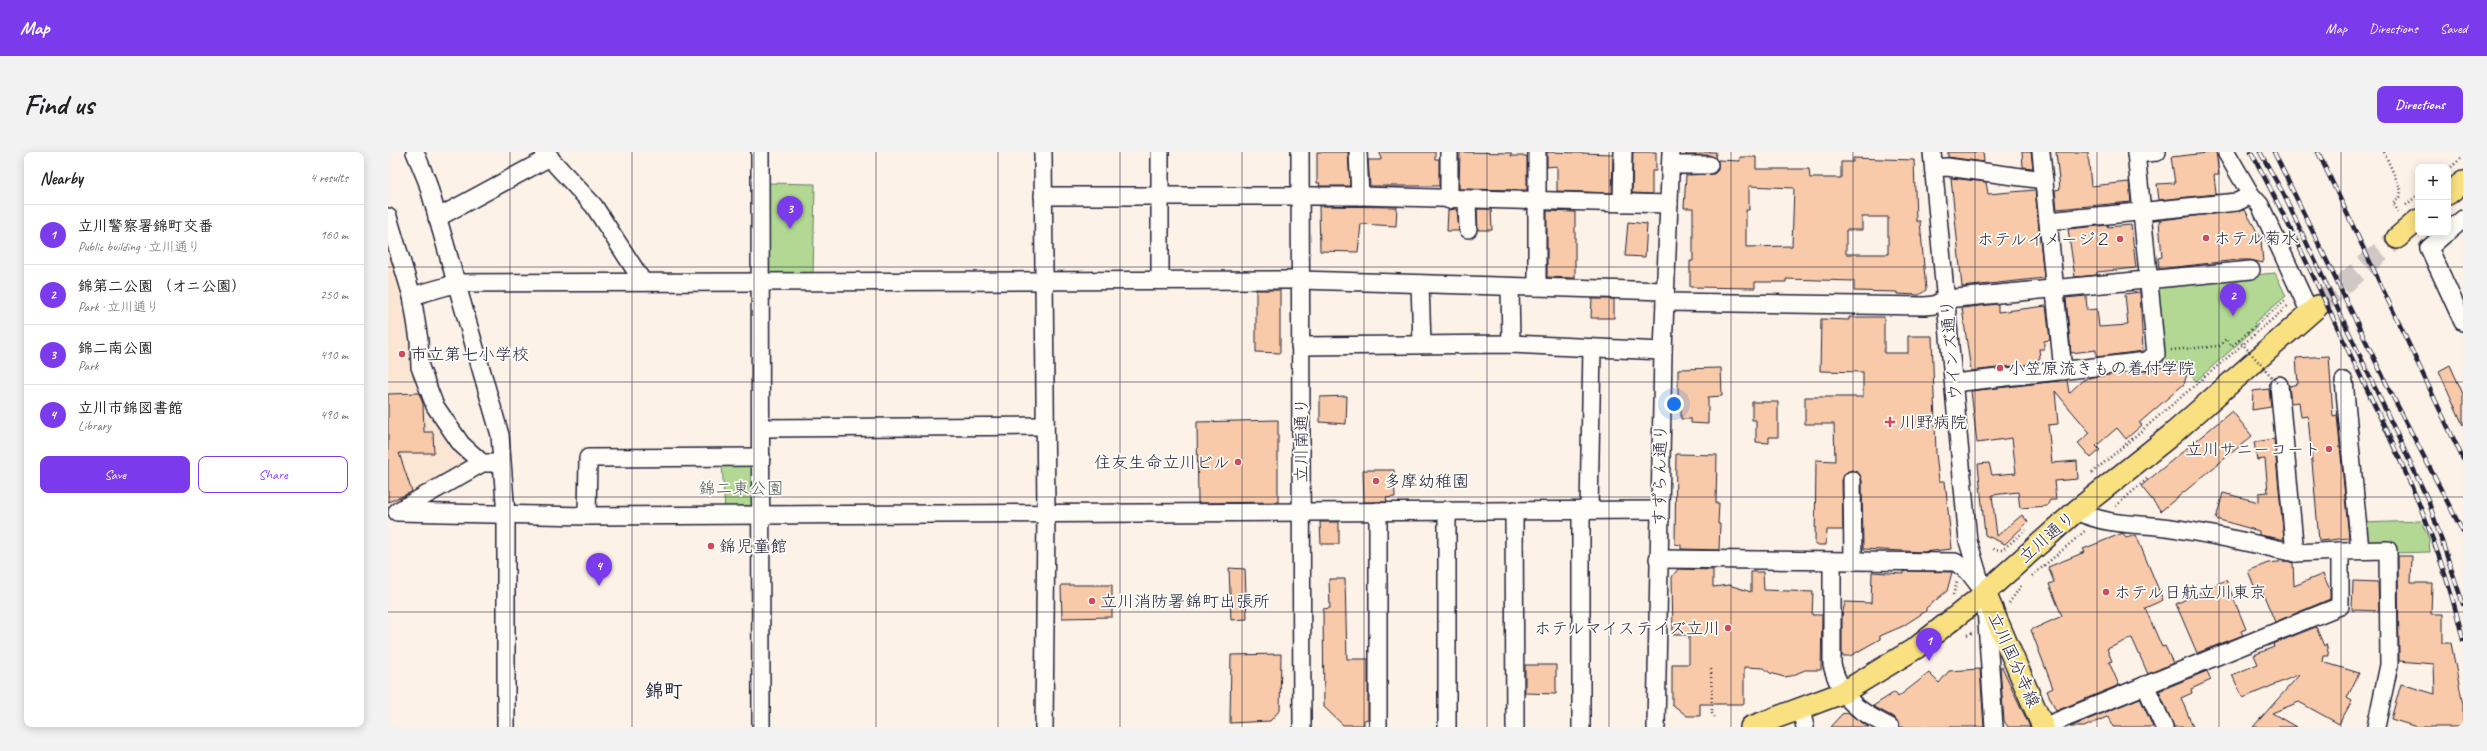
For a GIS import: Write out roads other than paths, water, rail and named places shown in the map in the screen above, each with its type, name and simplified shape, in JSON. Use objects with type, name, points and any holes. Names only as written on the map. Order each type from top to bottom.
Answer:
[{"type":"main road","points":[[2451,192],[2463,182]]},
{"type":"main road","points":[[2397,238],[2415,223]]},
{"type":"main road","name":"立川通り","points":[[1751,727],[1803,719],[1842,693],[1916,648],[1984,593],[2076,511],[2170,436],[2310,305]]},
{"type":"main road","name":"立川国分寺線","points":[[1984,593],[2043,727]]},
{"type":"street","points":[[415,152],[428,180],[500,435],[506,515],[506,727]]},
{"type":"street","points":[[760,152],[761,727]]},
{"type":"street","points":[[1043,152],[1046,514],[1044,727]]},
{"type":"street","points":[[1160,152],[1160,280]]},
{"type":"street","name":"立川南通り","points":[[1300,152],[1302,727]]},
{"type":"street","points":[[1358,152],[1360,196]]},
{"type":"street","points":[[1449,152],[1449,200]]},
{"type":"street","points":[[1537,152],[1537,287]]},
{"type":"street","points":[[1622,203],[1623,152]]},
{"type":"street","points":[[2041,152],[2064,371]]},
{"type":"street","points":[[1954,383],[2147,361],[2156,354],[2136,153],[2157,152]]},
{"type":"street","points":[[2226,152],[2251,195],[2260,205],[2310,305]]},
{"type":"street","points":[[438,218],[547,155],[594,206],[643,282]]},
{"type":"street","points":[[1671,158],[1709,165]]},
{"type":"street","name":"すずらん通り","points":[[1656,727],[1663,351],[1671,158]]},
{"type":"street","points":[[1933,160],[1947,167],[2044,180]]},
{"type":"street","name":"ウインズ通り","points":[[1933,160],[1968,541],[1974,566],[1984,593],[1994,727]]},
{"type":"street","points":[[2048,221],[2142,210],[2237,202],[2251,195]]},
{"type":"street","points":[[1043,196],[1360,196],[1449,200],[1669,204]]},
{"type":"street","points":[[1467,200],[1468,229]]},
{"type":"street","points":[[388,217],[412,296],[419,340],[420,367],[435,406],[461,444],[482,463]]},
{"type":"street","points":[[2451,229],[2463,219]]},
{"type":"street","points":[[2442,236],[2429,248],[2463,322]]},
{"type":"street","points":[[412,296],[458,283],[1300,280],[1537,287],[1665,296],[1925,306],[1934,305],[1946,299],[2251,270]]},
{"type":"street","points":[[1420,284],[1422,344]]},
{"type":"street","points":[[1510,287],[1511,344]]},
{"type":"street","points":[[1300,346],[1511,344],[1663,351]]},
{"type":"street","points":[[1581,727],[1585,510],[1592,348]]},
{"type":"street","points":[[2344,381],[2360,550]]},
{"type":"street","points":[[2279,385],[2295,553]]},
{"type":"street","points":[[761,428],[1045,426]]},
{"type":"street","points":[[587,516],[588,458],[761,457]]},
{"type":"street","points":[[392,513],[482,463],[503,463]]},
{"type":"street","points":[[1852,480],[1853,561]]},
{"type":"street","points":[[1447,510],[1447,727]]},
{"type":"street","points":[[1514,510],[1515,727]]},
{"type":"street","points":[[392,513],[587,516],[1659,510]]},
{"type":"street","points":[[1378,511],[1378,727]]},
{"type":"street","points":[[2076,511],[2096,520],[2117,524],[2177,529],[2295,553],[2388,550],[2389,665],[2380,726]]},
{"type":"street","points":[[2043,727],[2340,606],[2340,551]]},
{"type":"street","points":[[1658,559],[1955,562],[1968,571],[1984,593]]},
{"type":"street","points":[[1832,561],[1832,665],[1842,693],[1862,713],[1890,727]]},
{"type":"street","points":[[2145,685],[2164,727]]},
{"type":"tunnel","points":[[2318,306],[2397,238]]},
{"type":"railway","points":[[2251,152],[2300,249],[2414,491],[2442,564],[2463,640]]},
{"type":"railway","points":[[2260,152],[2284,195],[2428,500],[2463,604]]},
{"type":"railway","points":[[2274,152],[2391,393],[2463,532]]},
{"type":"railway","points":[[2318,152],[2463,459]]},
{"type":"place","name":"錦二南公園","points":[[790,229]]},
{"type":"place","name":"ホテル菊水","points":[[2206,238]]},
{"type":"place","name":"ホテルイメージ２","points":[[2120,239]]},
{"type":"place","name":"錦第二公園 （オニ公園）","points":[[2233,316]]},
{"type":"place","name":"市立第七小学校","points":[[402,354]]},
{"type":"place","name":"小笠原流きもの着付学院","points":[[2000,368]]},
{"type":"place","name":"川野病院","points":[[1890,422]]},
{"type":"place","name":"立川サニーコート","points":[[2329,449]]},
{"type":"place","name":"住友生命立川ビル","points":[[1238,462]]},
{"type":"place","name":"多摩幼稚園","points":[[1376,481]]},
{"type":"place","name":"錦児童館","points":[[711,546]]},
{"type":"place","name":"立川市錦図書館","points":[[599,586]]},
{"type":"place","name":"ホテル日航立川東京","points":[[2106,592]]},
{"type":"place","name":"立川消防署錦町出張所","points":[[1092,601]]},
{"type":"place","name":"ホテルマイステイズ立川","points":[[1728,628]]},
{"type":"place","name":"立川警察署錦町交番","points":[[1929,661]]},
{"type":"district","name":"錦町","points":[[664,691]]},
{"type":"park label","name":"錦二東公園","points":[[741,488]]}]
